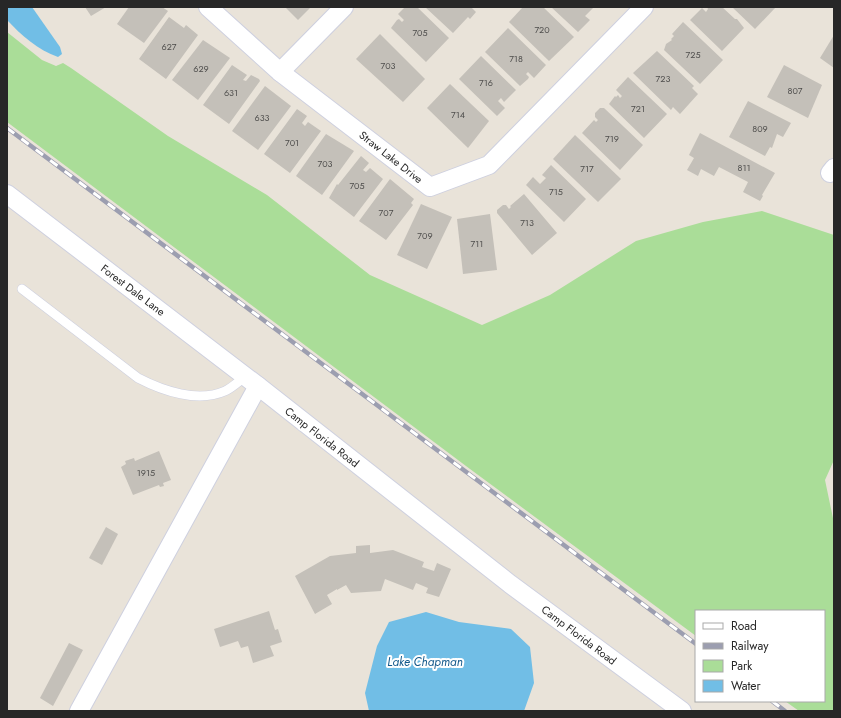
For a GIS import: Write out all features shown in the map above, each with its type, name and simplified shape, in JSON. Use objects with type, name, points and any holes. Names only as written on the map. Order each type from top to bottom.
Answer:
[{"type":"street","name":"Straw Lake Drive","points":[[208,7],[280,72],[430,187],[488,165],[644,7]]},
{"type":"street","points":[[280,72],[344,7]]},
{"type":"street","name":"Forest Dale Lane","points":[[7,194],[252,381]]},
{"type":"street","points":[[79,711],[252,381]]},
{"type":"street","name":"Camp Florida Road","points":[[252,381],[510,584],[682,711]]},
{"type":"lane","points":[[22,289],[138,378],[154,386],[194,396],[213,395],[252,381]]},
{"type":"green space","points":[[7,32],[42,60],[56,66],[63,63],[168,136],[267,195],[370,275],[482,325],[550,295],[636,241],[703,222],[762,211],[834,235],[834,460],[825,480],[834,523],[834,711],[799,711],[786,702],[825,702],[825,610],[695,610],[695,635],[470,469],[7,122]]},
{"type":"water","points":[[7,7],[32,7],[60,47],[62,54],[58,57],[51,54],[37,46],[18,31],[7,20]]},
{"type":"water","name":"Lake Chapman","points":[[426,612],[459,622],[511,629],[530,647],[534,683],[524,711],[369,711],[365,693],[377,646],[389,622]]},
{"type":"building","points":[[85,7],[106,7],[91,16]]},
{"type":"building","points":[[129,7],[162,7],[168,11],[144,43],[117,24]]},
{"type":"building","points":[[285,7],[311,7],[298,20]]},
{"type":"building","points":[[405,7],[417,7],[449,38],[426,62],[391,28],[397,20],[399,19],[402,22],[404,20],[398,14]]},
{"type":"building","points":[[425,7],[471,7],[476,12],[470,19],[468,17],[453,33]]},
{"type":"building","points":[[523,7],[543,7],[574,37],[549,61],[509,22]]},
{"type":"building","points":[[551,7],[594,7],[585,16],[590,20],[578,32]]},
{"type":"building","points":[[707,7],[722,7],[735,19],[737,19],[744,28],[722,51],[690,20],[702,8],[706,12],[708,9]]},
{"type":"building","points":[[732,7],[776,7],[755,29]]},
{"type":"building","points":[[169,17],[184,28],[186,25],[198,35],[166,79],[139,59]]},
{"type":"building","points":[[683,22],[723,60],[700,84],[664,50],[666,44],[672,40],[671,39],[674,36],[672,34]]},
{"type":"building","points":[[508,28],[546,65],[534,78],[528,72],[526,74],[529,77],[528,79],[520,86],[485,52]]},
{"type":"building","points":[[380,34],[425,79],[403,102],[356,59]]},
{"type":"building","points":[[834,35],[834,68],[820,58]]},
{"type":"building","points":[[203,40],[230,58],[198,100],[172,80]]},
{"type":"building","points":[[657,51],[694,86],[692,88],[698,94],[680,114],[673,107],[671,110],[633,73]]},
{"type":"building","points":[[481,56],[516,90],[504,102],[501,98],[498,101],[505,108],[497,116],[459,79]]},
{"type":"building","points":[[232,65],[247,75],[243,80],[246,81],[251,75],[260,81],[229,124],[203,105]]},
{"type":"building","points":[[784,65],[822,85],[808,118],[767,97]]},
{"type":"building","points":[[628,77],[667,114],[644,138],[609,104],[615,96],[616,97],[618,95],[620,98],[622,96],[616,90]]},
{"type":"building","points":[[450,84],[489,121],[468,148],[427,108]]},
{"type":"building","points":[[265,86],[291,106],[258,150],[232,131]]},
{"type":"building","points":[[748,101],[791,123],[783,137],[777,134],[772,148],[770,147],[765,156],[729,137]]},
{"type":"building","points":[[600,108],[604,108],[643,145],[620,170],[582,133],[594,120],[596,122],[598,120],[595,117],[595,113]]},
{"type":"building","points":[[297,109],[307,116],[302,123],[305,126],[308,122],[321,131],[290,173],[264,154]]},
{"type":"building","points":[[700,133],[775,173],[760,201],[743,192],[748,182],[719,167],[714,176],[701,169],[698,176],[687,170],[694,158],[689,155]]},
{"type":"building","points":[[326,134],[354,151],[322,195],[296,176]]},
{"type":"building","points":[[575,135],[621,179],[598,202],[553,159]]},
{"type":"building","points":[[361,156],[369,163],[363,170],[366,172],[370,168],[383,179],[354,217],[329,198],[337,184],[338,185]]},
{"type":"building","points":[[551,165],[586,199],[564,222],[526,185],[533,177],[540,184],[546,178],[542,175]]},
{"type":"building","points":[[390,179],[414,199],[411,203],[413,205],[386,240],[359,221]]},
{"type":"building","points":[[524,194],[557,233],[532,255],[497,213],[497,210],[503,205],[506,205],[509,209],[511,207],[510,206]]},
{"type":"building","points":[[421,204],[452,217],[427,269],[397,255]]},
{"type":"building","points":[[490,214],[497,270],[463,274],[457,219]]},
{"type":"building","points":[[159,451],[171,480],[163,483],[164,486],[160,487],[159,485],[133,495],[121,467],[126,464],[125,461],[134,458],[135,461]]},
{"type":"building","points":[[106,527],[118,534],[102,565],[89,558]]},
{"type":"building","points":[[370,545],[370,553],[393,550],[424,562],[422,567],[434,571],[437,563],[451,569],[439,597],[426,593],[428,588],[416,583],[413,590],[385,579],[381,591],[351,593],[346,585],[337,589],[327,595],[332,604],[315,614],[295,576],[330,556],[356,553],[356,546]]},
{"type":"building","points":[[269,611],[275,630],[278,629],[282,642],[270,646],[274,656],[253,663],[248,646],[241,648],[238,641],[220,647],[214,629]]},
{"type":"building","points":[[69,643],[83,650],[53,706],[40,698]]},
{"type":"railway","points":[[7,128],[695,643]]},
{"type":"railway","points":[[773,702],[785,711]]}]
